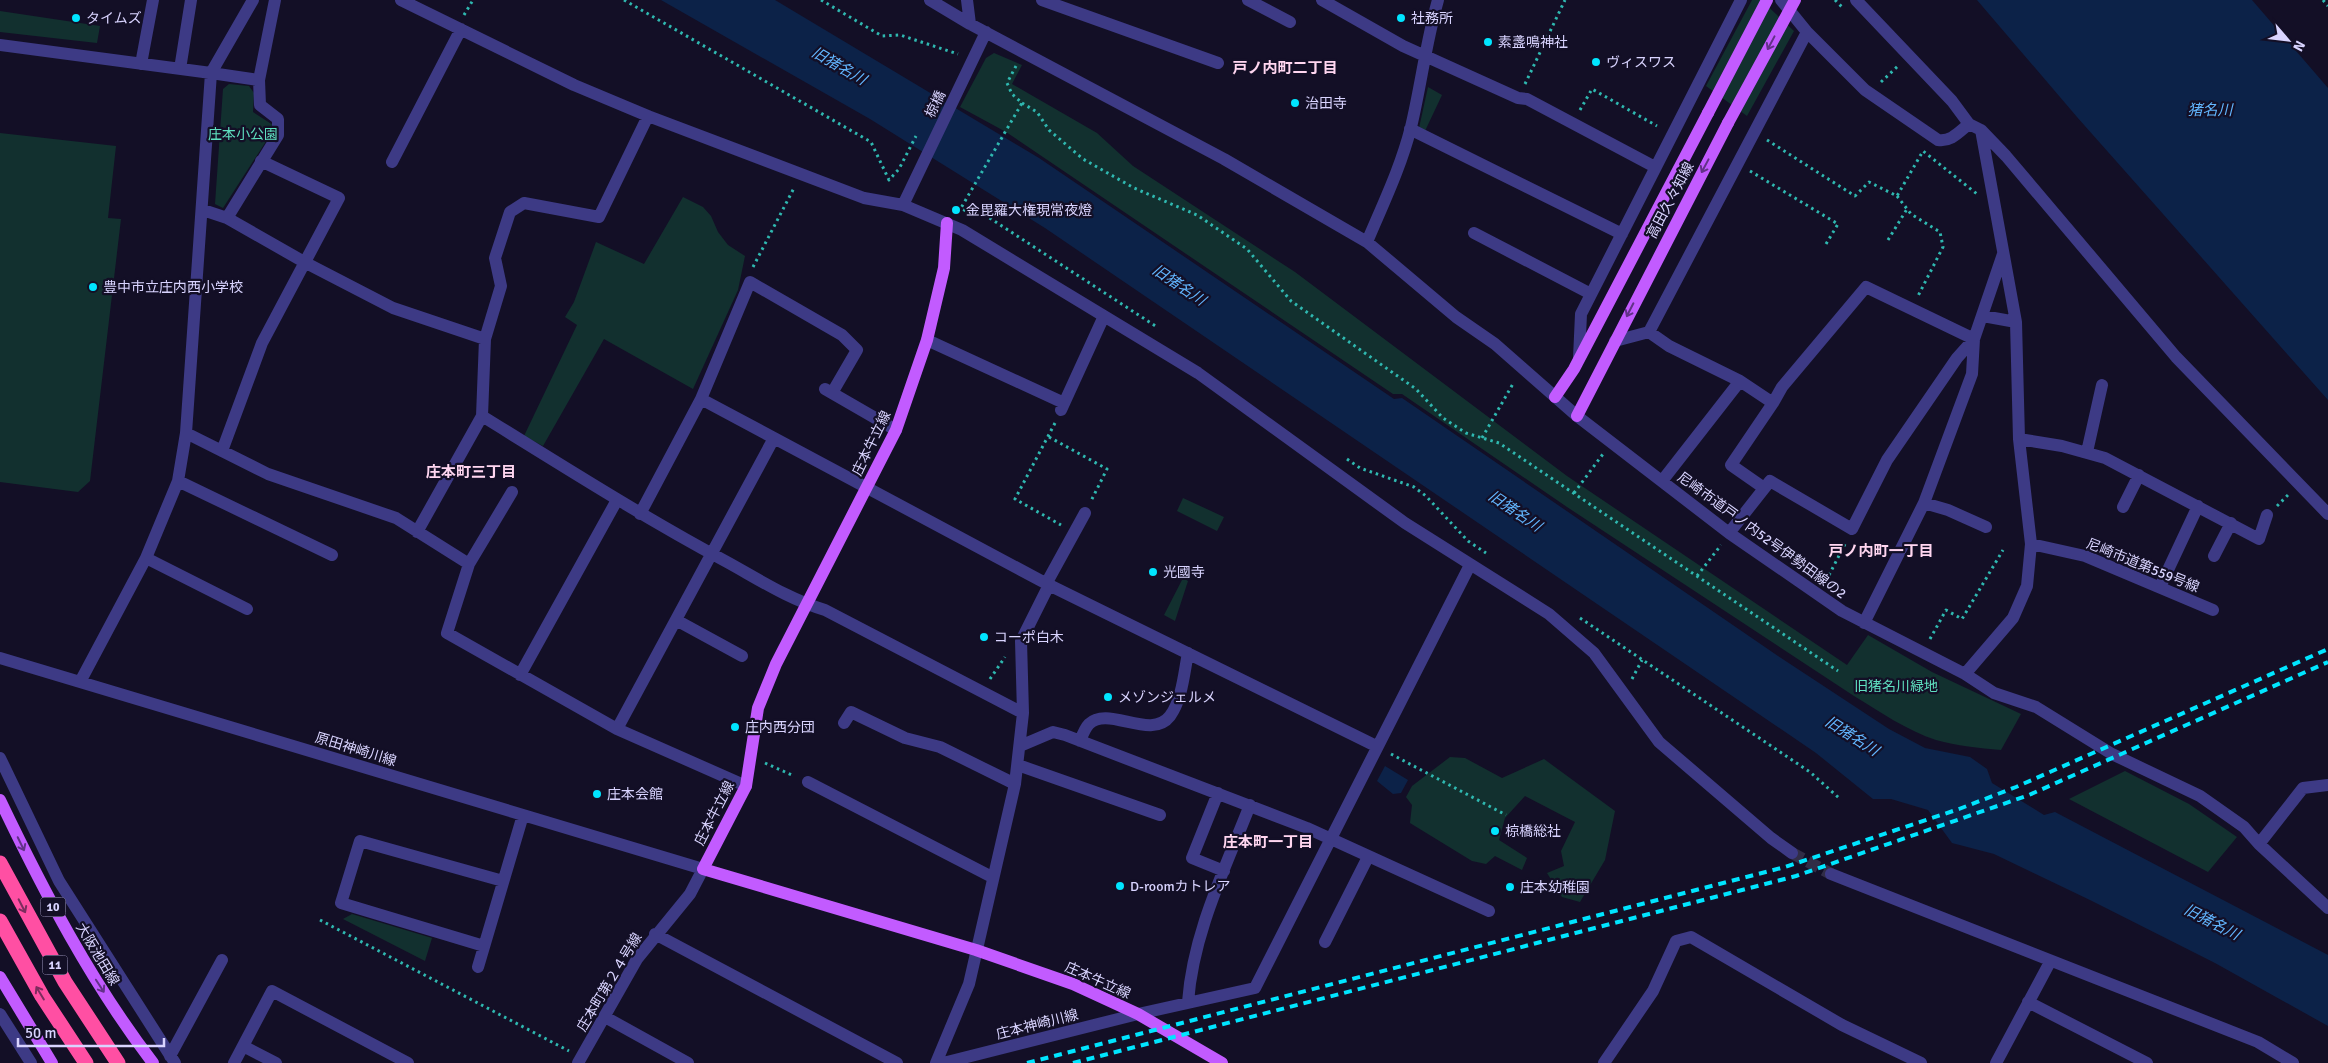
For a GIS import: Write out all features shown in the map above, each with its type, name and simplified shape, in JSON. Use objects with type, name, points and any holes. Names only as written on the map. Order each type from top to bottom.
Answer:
[{"type":"highway","name":"11","points":[[0,863],[64,982],[118,1063]]},
{"type":"highway","name":"11","points":[[0,920],[42,996],[86,1063]]},
{"type":"main road","name":"高田久々知線","points":[[1555,397],[1579,358],[1767,0]]},
{"type":"main road","name":"高田久々知線","points":[[1577,416],[1728,123],[1794,0]]},
{"type":"main road","name":"庄本牛立線","points":[[947,223],[944,268],[927,340],[896,430],[776,664],[758,708],[746,786],[702,869],[976,950],[1073,984],[1138,1014],[1222,1063]]},
{"type":"main road","name":"大阪池田線","points":[[0,800],[57,916],[114,1009],[153,1063]]},
{"type":"main road","points":[[0,977],[49,1059]]},
{"type":"street","points":[[141,64],[153,0]]},
{"type":"street","points":[[180,69],[191,0]]},
{"type":"street","points":[[80,682],[146,558],[178,481],[186,433],[203,210],[211,73],[253,0]]},
{"type":"street","points":[[227,218],[278,136],[278,119],[260,105],[259,80],[275,0]]},
{"type":"street","points":[[401,0],[574,85],[648,116],[864,198],[903,205],[962,230],[1198,373],[1405,524],[1549,614],[1594,653],[1658,742],[1771,838],[1792,853]]},
{"type":"street","name":"尼崎市道戸ノ内52号伊勢田線の2","points":[[930,0],[970,24],[1224,159],[1367,242],[1456,317],[1495,344],[1577,416],[1729,533],[1820,595],[1864,622],[1965,674],[1994,693],[2036,707],[2112,754],[2200,796],[2244,827],[2258,844],[2328,908]]},
{"type":"street","points":[[968,0],[970,24]]},
{"type":"street","points":[[1248,0],[1290,22]]},
{"type":"street","points":[[1322,0],[1426,57],[1518,98],[1527,99],[1655,167]]},
{"type":"street","points":[[1367,242],[1389,192],[1410,129],[1426,57],[1427,36],[1438,0]]},
{"type":"street","points":[[1579,358],[1581,314],[1741,0]]},
{"type":"street","points":[[1781,0],[1807,32],[1865,90],[1938,140],[1944,141],[1952,138],[1969,124]]},
{"type":"street","points":[[1856,0],[1952,101],[1969,124],[1981,130],[2006,156],[2176,358],[2328,514]]},
{"type":"street","points":[[1048,1],[1218,63]]},
{"type":"street","points":[[392,162],[461,30]]},
{"type":"street","name":"椋橋","points":[[903,205],[986,32]]},
{"type":"street","points":[[1615,341],[1650,332],[1807,32]]},
{"type":"street","points":[[0,45],[259,80]]},
{"type":"street","points":[[417,532],[482,416],[485,339],[501,286],[495,258],[510,212],[524,203],[599,217],[648,116]]},
{"type":"street","points":[[1410,129],[1622,234]]},
{"type":"street","points":[[1965,674],[2013,618],[2027,586],[2031,544],[2019,439],[2016,322],[1981,130]]},
{"type":"street","points":[[222,451],[262,343],[339,198],[261,162]]},
{"type":"street","points":[[203,210],[227,218],[306,263],[393,308],[485,339]]},
{"type":"street","points":[[1474,233],[1591,294]]},
{"type":"street","points":[[1864,622],[1924,503],[1972,374],[1974,339],[2004,252]]},
{"type":"street","points":[[640,514],[701,399],[750,282],[842,335],[857,350],[829,391],[896,430]]},
{"type":"street","points":[[1764,488],[1732,465],[1782,387],[1866,287],[1974,339]]},
{"type":"street","points":[[927,340],[1062,407],[1104,316]]},
{"type":"street","points":[[1983,316],[2016,322]]},
{"type":"street","points":[[1650,332],[1669,346],[1740,381],[1773,403]]},
{"type":"street","points":[[1729,533],[1770,481],[1852,529],[1887,460],[1956,358],[1974,339]]},
{"type":"street","points":[[1662,481],[1740,381]]},
{"type":"street","points":[[2087,452],[2102,385]]},
{"type":"street","points":[[701,399],[1048,584],[1376,746]]},
{"type":"street","points":[[482,416],[640,514],[711,553],[806,604],[825,610],[1023,713]]},
{"type":"street","points":[[186,433],[268,474],[396,518],[469,564]]},
{"type":"street","points":[[617,729],[774,438]]},
{"type":"street","points":[[2019,439],[2062,446],[2105,458],[2259,538],[2268,515]]},
{"type":"street","points":[[2123,507],[2139,475]]},
{"type":"street","points":[[178,481],[332,555]]},
{"type":"street","points":[[512,492],[469,564],[446,634],[617,729],[746,786]]},
{"type":"street","points":[[520,674],[617,500]]},
{"type":"street","points":[[1924,503],[1948,510],[1986,527]]},
{"type":"street","points":[[2160,587],[2198,506]]},
{"type":"street","points":[[936,1063],[969,984],[992,877],[1015,784],[1023,713],[1021,641],[1085,513]]},
{"type":"street","points":[[2214,556],[2231,523]]},
{"type":"street","name":"尼崎市道第559号線","points":[[2031,544],[2085,556],[2213,610]]},
{"type":"street","points":[[146,558],[247,609]]},
{"type":"street","points":[[1329,839],[1470,565]]},
{"type":"street","points":[[676,620],[742,656]]},
{"type":"street","points":[[1080,741],[1090,723],[1101,718],[1144,726],[1162,723],[1169,717],[1179,694],[1188,653]]},
{"type":"street","name":"原田神崎川線","points":[[0,658],[702,869]]},
{"type":"street","points":[[844,723],[851,712],[905,738],[940,747],[1015,784]]},
{"type":"street","points":[[1020,746],[1053,732],[1080,741],[1250,805],[1489,912]]},
{"type":"street","points":[[0,758],[59,881],[172,1060]]},
{"type":"street","points":[[1018,765],[1160,815]]},
{"type":"street","points":[[808,782],[992,877]]},
{"type":"street","points":[[2258,844],[2303,788],[2328,785]]},
{"type":"street","points":[[1218,793],[1192,858],[1224,871]]},
{"type":"street","points":[[1188,1002],[1190,976],[1200,938],[1250,805]]},
{"type":"street","points":[[478,967],[523,815]]},
{"type":"street","name":"庄本神崎川線","points":[[943,1063],[1138,1014],[1255,988],[1329,839]]},
{"type":"street","points":[[484,946],[340,903],[360,841],[503,881]]},
{"type":"street","points":[[1325,942],[1368,857]]},
{"type":"street","name":"庄本町第２４号線","points":[[579,1060],[637,959],[655,934],[690,894],[702,869]]},
{"type":"street","points":[[1831,874],[2050,962],[2160,1002],[2258,1042],[2293,1063]]},
{"type":"street","points":[[655,934],[896,1063]]},
{"type":"street","points":[[1604,1063],[1653,991],[1676,941],[1691,937],[1842,1025],[1921,1063]]},
{"type":"street","points":[[172,1060],[222,960]]},
{"type":"street","points":[[1996,1063],[2050,962]]},
{"type":"street","points":[[234,1063],[272,991],[408,1063]]},
{"type":"street","points":[[2028,1002],[2147,1063]]},
{"type":"street","points":[[0,1014],[31,1063]]},
{"type":"street","points":[[605,1017],[688,1063]]},
{"type":"street","points":[[243,1046],[276,1063]]},
{"type":"path","points":[[624,0],[871,142],[889,180],[899,169]]},
{"type":"path","points":[[821,0],[882,36],[900,35],[958,54]]},
{"type":"path","points":[[1518,98],[1565,0]]},
{"type":"path","points":[[1835,0],[1848,13]]},
{"type":"path","points":[[2323,0],[2328,6]]},
{"type":"path","points":[[1023,52],[1007,83],[1012,94],[1037,112],[1049,130],[1084,159],[1134,188],[1197,216],[1247,249],[1291,301],[1416,389],[1443,418],[1466,434],[1499,443],[1838,671]]},
{"type":"path","points":[[1894,57],[1907,70]]},
{"type":"path","points":[[1881,82],[1900,64]]},
{"type":"path","points":[[1874,77],[1889,88]]},
{"type":"path","points":[[1573,123],[1592,89],[1657,126]]},
{"type":"path","points":[[1022,103],[961,208],[971,213],[985,215],[1160,330]]},
{"type":"path","points":[[1764,139],[1855,196],[1868,182],[1897,196],[1911,214],[1940,232],[1943,246],[1911,310]]},
{"type":"path","points":[[1897,196],[1924,151],[1995,208]]},
{"type":"path","points":[[1748,170],[1838,224],[1826,244]]},
{"type":"path","points":[[750,282],[755,261],[779,220],[801,174]]},
{"type":"path","points":[[1888,240],[1906,209]]},
{"type":"path","points":[[968,217],[971,213]]},
{"type":"path","points":[[1482,438],[1522,368]]},
{"type":"path","points":[[1062,407],[1049,437],[1015,499],[1074,533]]},
{"type":"path","points":[[1049,437],[1107,469],[1085,513]]},
{"type":"path","points":[[1574,493],[1612,442]]},
{"type":"path","points":[[1344,457],[1360,468],[1414,487],[1426,496],[1468,541],[1492,557]]},
{"type":"path","points":[[2268,515],[2298,485]]},
{"type":"path","points":[[1820,595],[1852,529]]},
{"type":"path","points":[[1697,576],[1729,533]]},
{"type":"path","points":[[1922,652],[1946,610],[1962,619],[2003,550]]},
{"type":"path","points":[[1578,616],[1810,772],[1839,798]]},
{"type":"path","points":[[982,692],[1012,647],[1021,641]]},
{"type":"path","points":[[1376,746],[1506,815]]},
{"type":"path","points":[[750,757],[808,782]]},
{"type":"path","points":[[320,920],[579,1060]]},
{"type":"green space","points":[[1752,0],[1761,0],[1794,31],[1747,116],[1706,86]]},
{"type":"green space","points":[[0,11],[100,26],[97,43],[0,32]]},
{"type":"green space","name":"旧猪名川緑地","points":[[994,53],[1022,65],[1012,84],[1097,133],[1133,166],[1295,272],[1567,476],[1847,665],[1868,635],[1932,672],[2021,714],[2001,750],[1976,748],[1936,740],[1905,726],[1854,696],[1567,507],[1402,394],[1393,394],[1006,132],[960,107],[986,58]]},
{"type":"green space","name":"庄本小公園","points":[[229,84],[249,86],[254,93],[253,112],[273,125],[272,132],[223,208],[215,204],[223,89]]},
{"type":"green space","points":[[1428,87],[1442,95],[1425,131],[1419,128]]},
{"type":"green space","points":[[0,133],[116,146],[108,218],[121,219],[90,481],[78,492],[0,482]]},
{"type":"green space","points":[[683,197],[703,207],[711,216],[718,232],[728,245],[745,256],[738,290],[693,389],[604,339],[543,446],[524,436],[577,325],[565,317],[574,302],[596,242],[644,264]]},
{"type":"green space","points":[[1183,498],[1224,517],[1217,531],[1177,511]]},
{"type":"green space","points":[[1183,578],[1188,581],[1175,621],[1164,615]]},
{"type":"green space","points":[[1450,757],[1465,758],[1502,778],[1544,759],[1615,811],[1605,860],[1580,902],[1562,897],[1547,873],[1564,866],[1561,851],[1575,822],[1525,796],[1505,818],[1499,840],[1527,858],[1522,870],[1495,856],[1486,864],[1472,861],[1410,823],[1412,805],[1406,797],[1412,786]]},
{"type":"green space","points":[[2125,771],[2189,804],[2237,837],[2208,872],[2069,799]]},
{"type":"green space","points":[[352,914],[432,938],[425,961],[343,919]]},
{"type":"water","name":"旧猪名川","points":[[661,0],[775,0],[1039,158],[1394,399],[1402,398],[1778,656],[1889,729],[1925,748],[1970,757],[1987,769],[1992,783],[2044,815],[2055,812],[2328,955],[2328,1026],[2215,963],[2092,901],[1994,854],[1952,843],[1928,810],[1891,799],[1873,799],[1816,753],[1045,228],[870,119]]},
{"type":"water","name":"猪名川","points":[[1977,0],[2252,0],[2328,88],[2328,400],[2077,117]]},
{"type":"water","points":[[1385,766],[1408,780],[1401,793],[1393,794],[1377,781]]},
{"type":"tunnel","points":[[1792,853],[1831,874]]},
{"type":"railway","points":[[1027,1063],[1785,867],[1959,809],[2016,787],[2328,649]]},
{"type":"railway","points":[[1073,1063],[1796,876],[2029,795],[2328,662]]},
{"type":"place","name":"タイムズ","points":[[76,18]]},
{"type":"place","name":"社務所","points":[[1401,18]]},
{"type":"place","name":"素盞鳴神社","points":[[1488,42]]},
{"type":"place","name":"ヴィスワス","points":[[1596,62]]},
{"type":"place","name":"治田寺","points":[[1295,103]]},
{"type":"place","name":"金毘羅大権現常夜燈","points":[[956,210]]},
{"type":"place","name":"豊中市立庄内西小学校","points":[[93,287]]},
{"type":"place","name":"光國寺","points":[[1153,572]]},
{"type":"place","name":"コーポ白木","points":[[984,637]]},
{"type":"place","name":"メゾンジェルメ","points":[[1108,697]]},
{"type":"place","name":"庄内西分団","points":[[735,727]]},
{"type":"place","name":"庄本会館","points":[[597,794]]},
{"type":"place","name":"椋橋総社","points":[[1495,831]]},
{"type":"place","name":"D-roomカトレア","points":[[1120,886]]},
{"type":"place","name":"庄本幼稚園","points":[[1510,887]]},
{"type":"district","name":"戸ノ内町二丁目","points":[[1285,68]]},
{"type":"district","name":"庄本町三丁目","points":[[471,472]]},
{"type":"district","name":"戸ノ内町一丁目","points":[[1881,551]]},
{"type":"district","name":"庄本町一丁目","points":[[1268,842]]}]
